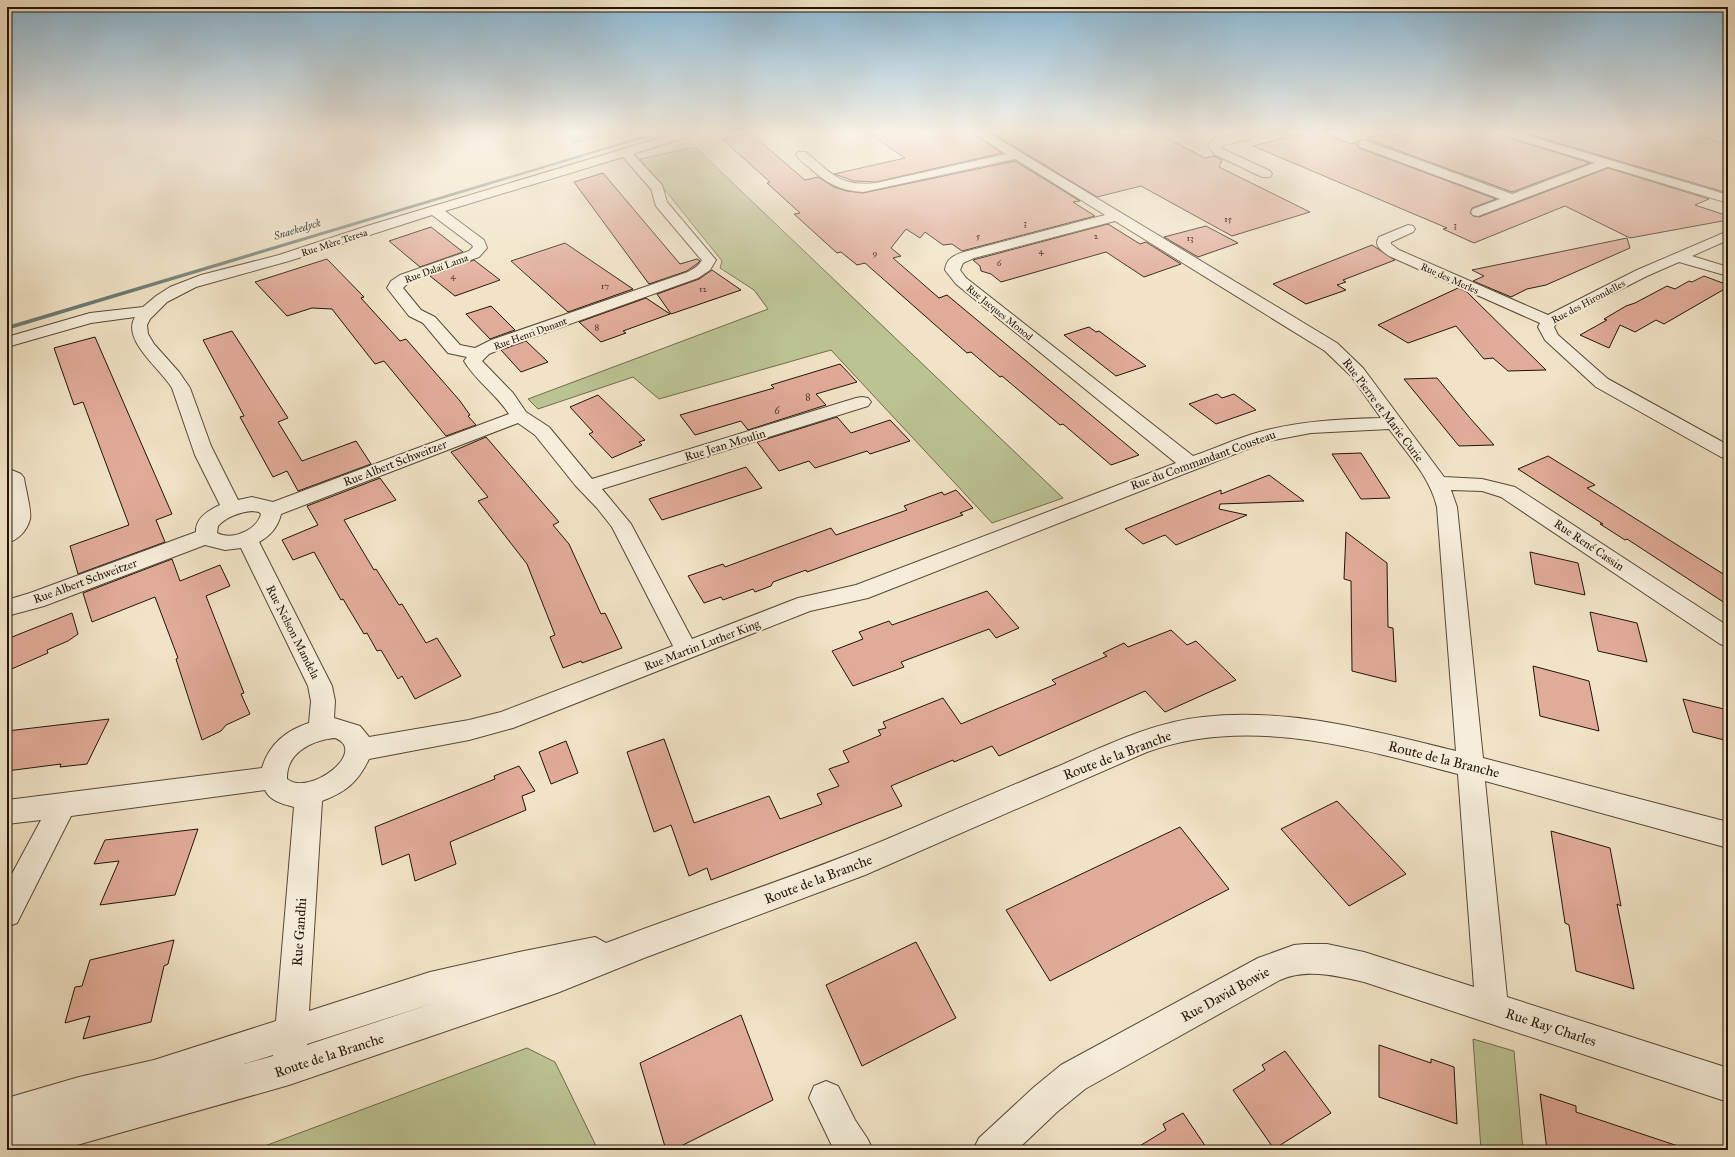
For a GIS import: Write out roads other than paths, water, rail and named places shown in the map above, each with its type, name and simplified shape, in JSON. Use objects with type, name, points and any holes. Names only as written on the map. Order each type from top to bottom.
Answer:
[{"type":"street","name":"Rue Mère Teresa","points":[[149,311],[169,294],[202,280],[278,260],[434,210],[515,186]]},
{"type":"street","name":"Rue Henri Dunant","points":[[655,186],[661,203],[706,254],[709,260],[707,265],[702,270],[497,344],[478,354],[474,358],[474,364],[507,397],[520,416],[542,431],[621,524],[687,652]]},
{"type":"street","points":[[840,186],[860,189],[880,186]]},
{"type":"street","name":"Rue Pierre et Marie Curie","points":[[1068,186],[1331,347],[1352,367],[1438,483],[1448,507],[1471,766]]},
{"type":"street","points":[[1478,186],[1513,199]]},
{"type":"street","points":[[1478,212],[1547,186]]},
{"type":"street","points":[[1682,186],[1728,200]]},
{"type":"street","name":"Rue Dalaï Lama","points":[[434,210],[478,243],[480,246],[479,250],[469,256],[405,278],[396,284],[395,288],[415,313],[429,320],[454,348],[478,354]]},
{"type":"street","name":"Rue Jacques Monod","points":[[1117,216],[969,255],[956,260],[953,263],[952,270],[961,281],[1190,464]]},
{"type":"street","name":"Rue des Merles","points":[[1408,229],[1384,240],[1384,246],[1394,253],[1548,321]]},
{"type":"street","name":"Rue des Hirondelles","points":[[1728,235],[1642,273],[1554,317],[1548,321],[1547,330],[1551,337],[1602,383],[1728,453]]},
{"type":"street","points":[[1678,257],[1728,272]]},
{"type":"street","points":[[7,342],[90,318],[149,311]]},
{"type":"street","points":[[149,311],[139,325],[140,337],[171,372],[185,395],[198,439],[232,508]]},
{"type":"street","name":"Rue Jean Moulin","points":[[588,487],[862,402]]},
{"type":"street","name":"Rue Albert Schweitzer","points":[[270,511],[520,416]]},
{"type":"street","name":"Rue du Commandant Cousteau","points":[[1041,522],[1251,440],[1282,431],[1323,426],[1395,423]]},
{"type":"street","points":[[7,474],[14,478],[20,518],[14,530],[7,536]]},
{"type":"street","name":"Rue René Cassin","points":[[1438,483],[1482,484],[1508,492],[1728,638]]},
{"type":"street","points":[[252,504],[264,506],[270,511],[271,515],[268,524],[261,531],[247,539],[223,543],[212,540],[207,536],[207,529],[211,521],[220,514],[232,508],[252,504]]},
{"type":"street","name":"Rue Martin Luther King","points":[[359,750],[469,730],[504,721],[687,652],[806,604],[860,592],[1041,522]]},
{"type":"street","name":"Rue Albert Schweitzer","points":[[7,608],[36,600],[207,536]]},
{"type":"street","name":"Rue Nelson Mandela","points":[[247,539],[320,686],[323,702],[321,730]]},
{"type":"street","name":"Route de la Branche","points":[[7,1144],[77,1128],[145,1110],[289,1068],[557,978],[644,943],[742,909],[849,868],[1128,748],[1154,738],[1191,729],[1245,724],[1305,729],[1372,741],[1728,834]]},
{"type":"street","points":[[335,728],[346,731],[355,737],[359,750],[353,767],[344,777],[331,786],[309,794],[296,795],[284,792],[277,786],[273,777],[274,765],[287,748],[299,738],[321,730],[335,728]]},
{"type":"street","name":"Rue Ray Charles","points":[[1471,766],[1492,1008],[1728,1085]]},
{"type":"street","points":[[7,812],[273,777]]},
{"type":"street","name":"Rue Gandhi","points":[[289,1068],[309,794]]},
{"type":"street","points":[[7,913],[63,805]]},
{"type":"street","name":"Route de la Branche","points":[[7,1115],[79,1094],[154,1077],[408,994],[452,982],[519,967],[644,943]]},
{"type":"street","name":"Rue David Bowie","points":[[991,1150],[1045,1100],[1073,1077],[1282,963],[1314,958],[1330,959],[1364,967],[1492,1008]]},
{"type":"street","points":[[826,1098],[843,1132],[855,1150]]},
{"type":"waterway","name":"Snaekedyck","points":[[7,328],[482,186]]}]
